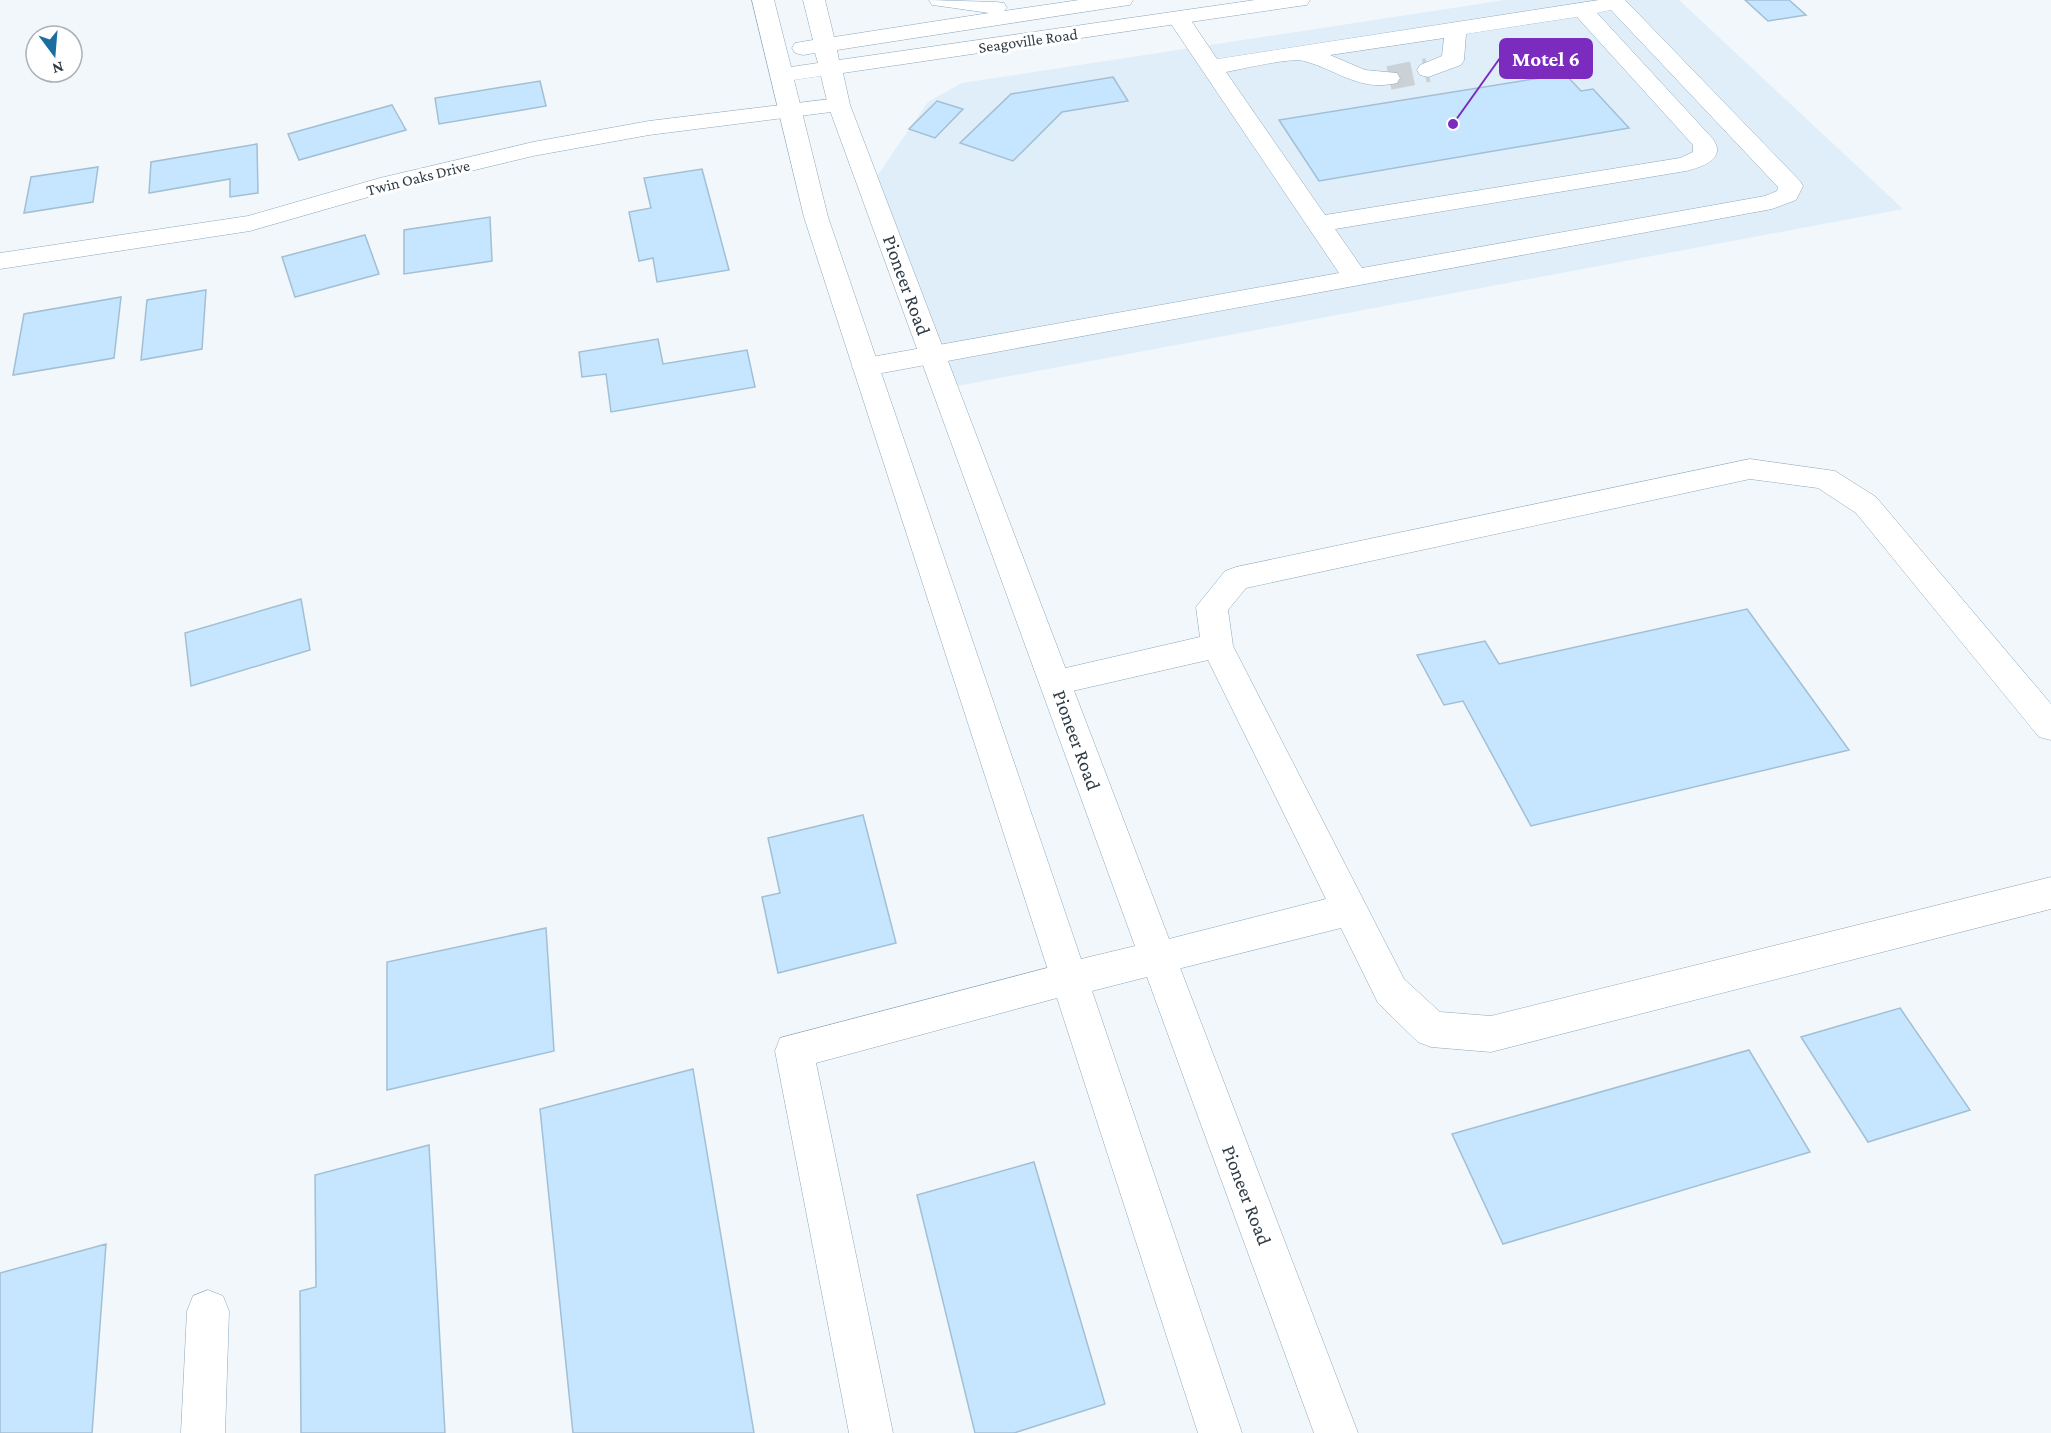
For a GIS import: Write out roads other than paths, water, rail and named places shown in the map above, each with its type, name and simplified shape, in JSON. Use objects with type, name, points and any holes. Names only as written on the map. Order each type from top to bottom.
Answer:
[{"type":"main road","points":[[763,0],[792,111],[816,217],[1220,1433]]},
{"type":"main road","points":[[814,0],[824,45]]},
{"type":"main road","points":[[940,0],[1034,13]]},
{"type":"main road","name":"Seagoville Road","points":[[778,64],[824,45],[1122,0]]},
{"type":"main road","name":"Seagoville Road","points":[[778,64],[830,69],[1299,0]]},
{"type":"main road","points":[[866,367],[1772,202],[1787,195],[1791,186],[1615,2],[1582,10],[1212,67]]},
{"type":"main road","points":[[1319,224],[1686,164],[1705,156],[1704,144],[1582,10]]},
{"type":"main road","points":[[1178,18],[1355,277]]},
{"type":"main road","points":[[1428,70],[1453,60],[1456,29]]},
{"type":"main road","name":"Pioneer Road","points":[[824,45],[839,105],[1336,1433]]},
{"type":"main road","points":[[1305,53],[1361,77],[1389,78]]},
{"type":"main road","name":"Twin Oaks Drive","points":[[0,261],[250,223],[389,183],[533,149],[649,128],[839,105]]},
{"type":"main road","points":[[2051,727],[1866,505],[1826,478],[1750,470],[1236,579],[1212,607],[1217,646],[1348,909],[1391,991],[1431,1029],[1491,1034],[2051,893]]},
{"type":"main road","points":[[1055,682],[1217,646]]},
{"type":"main road","points":[[871,1433],[794,1051],[1348,909]]},
{"type":"main road","points":[[203,1433],[208,1311]]},
{"type":"tunnel","points":[[1389,78],[1428,70]]},
{"type":"place","name":"Motel 6","points":[[1453,124]]}]
